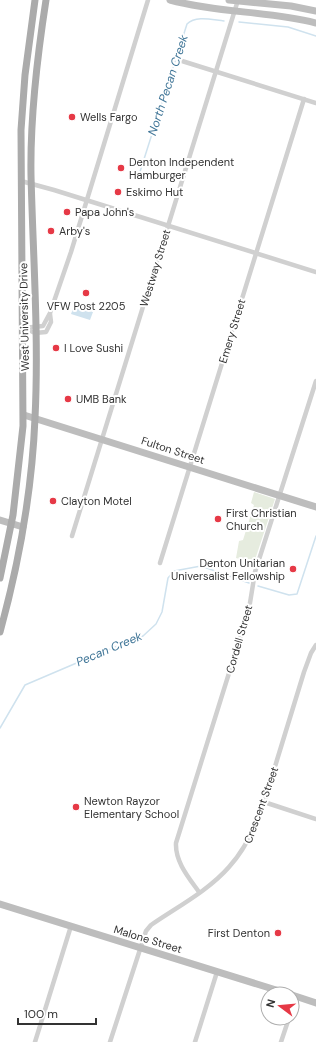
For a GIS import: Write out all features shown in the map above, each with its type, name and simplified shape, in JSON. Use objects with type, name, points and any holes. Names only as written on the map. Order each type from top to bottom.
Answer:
[{"type":"main road","name":"West University Drive","points":[[0,578],[12,524],[24,415],[21,130],[25,75],[35,0]]},
{"type":"main road","name":"West University Drive","points":[[0,632],[13,584],[23,527],[35,418],[32,129],[35,87],[46,0]]},
{"type":"street","points":[[23,328],[46,332],[48,330],[51,322],[50,313],[87,200],[148,0]]},
{"type":"street","points":[[170,0],[234,11],[288,17],[316,23]]},
{"type":"street","points":[[229,0],[291,6],[316,11]]},
{"type":"street","name":"Westway Street","points":[[72,536],[237,0]]},
{"type":"street","points":[[182,61],[316,103]]},
{"type":"street","name":"Emery Street","points":[[160,564],[304,99]]},
{"type":"street","points":[[21,181],[87,200],[316,272]]},
{"type":"street","name":"Cordell Street","points":[[199,892],[181,863],[176,850],[176,843],[249,609],[255,572],[316,381]]},
{"type":"street","name":"Fulton Street","points":[[24,415],[316,507]]},
{"type":"street","points":[[0,520],[23,527]]},
{"type":"street","name":"Crescent Street","points":[[139,948],[146,931],[151,925],[225,872],[244,850],[251,837],[264,802],[304,672],[311,653],[316,646]]},
{"type":"street","points":[[264,802],[316,819]]},
{"type":"street","name":"Malone Street","points":[[0,905],[263,986]]},
{"type":"street","points":[[35,1042],[71,926]]},
{"type":"street","points":[[110,1042],[139,948]]},
{"type":"street","points":[[195,1042],[217,972]]},
{"type":"street","name":"Malone Street","points":[[300,997],[316,1002]]},
{"type":"street","points":[[281,1042],[286,1026]]},
{"type":"shaded area","points":[[254,492],[275,499],[254,563],[236,558],[239,541],[243,540],[254,505],[251,503]]},
{"type":"water","points":[[74,306],[93,312],[90,320],[71,314]]},
{"type":"waterway","name":"North Pecan Creek","points":[[134,178],[138,178],[187,24],[191,21],[200,19],[224,21]]},
{"type":"waterway","name":"North Pecan Creek","points":[[239,22],[288,27],[316,36]]},
{"type":"waterway","name":"Pecan Creek","points":[[258,586],[289,595],[297,594],[316,536]]},
{"type":"waterway","name":"Pecan Creek","points":[[0,728],[25,685],[143,636],[156,624],[162,612],[168,578],[174,571],[201,566],[249,583]]},
{"type":"place","name":"Wells Fargo","points":[[72,117]]},
{"type":"place","name":"Denton Independent Hamburger","points":[[121,168]]},
{"type":"place","name":"Eskimo Hut","points":[[118,192]]},
{"type":"place","name":"Papa John's","points":[[67,212]]},
{"type":"place","name":"Arby's","points":[[51,231]]},
{"type":"place","name":"VFW Post 2205","points":[[86,293]]},
{"type":"place","name":"I Love Sushi","points":[[56,348]]},
{"type":"place","name":"UMB Bank","points":[[68,399]]},
{"type":"place","name":"Clayton Motel","points":[[53,501]]},
{"type":"place","name":"First Christian Church","points":[[218,519]]},
{"type":"place","name":"Denton Unitarian Universalist Fellowship","points":[[293,569]]},
{"type":"place","name":"Newton Rayzor Elementary School","points":[[76,807]]},
{"type":"place","name":"First Denton","points":[[278,933]]}]
